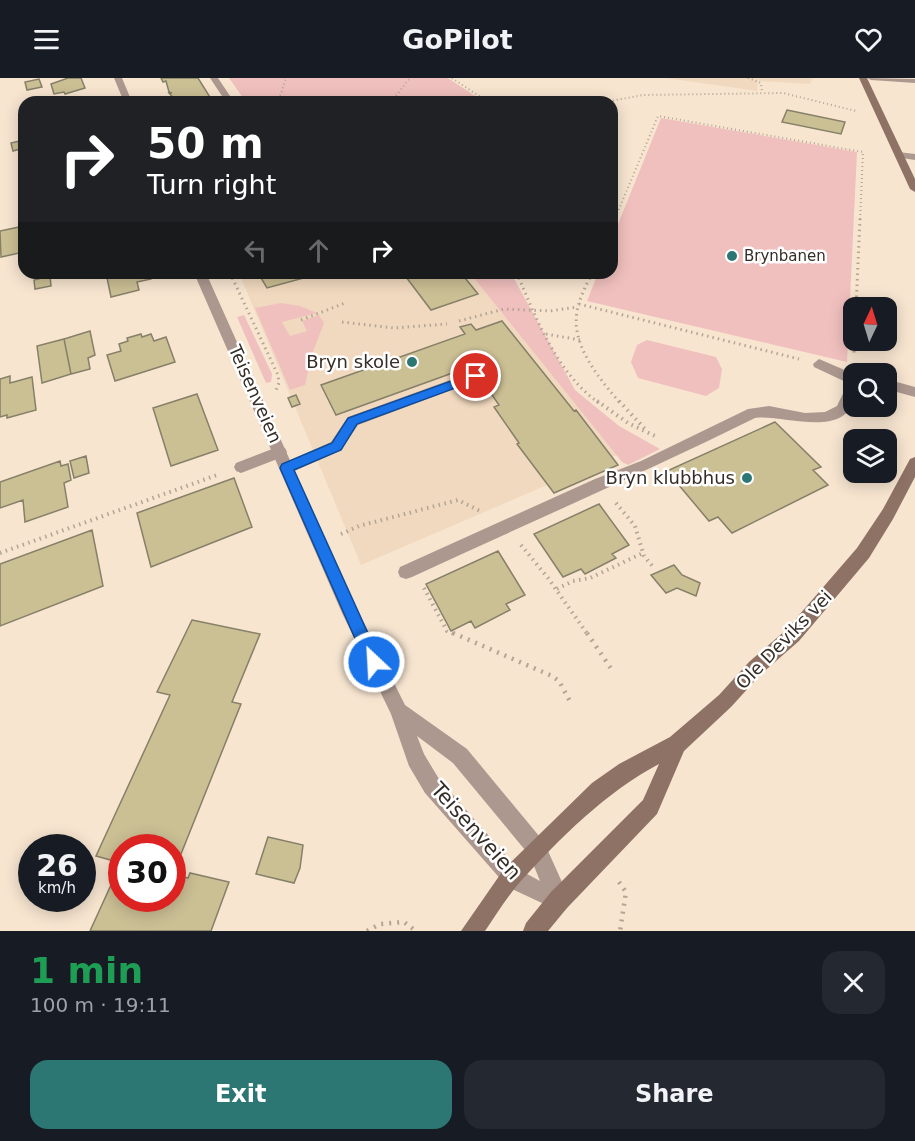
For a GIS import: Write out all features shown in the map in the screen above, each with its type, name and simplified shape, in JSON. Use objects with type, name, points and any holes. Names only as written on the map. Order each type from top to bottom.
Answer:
[{"type":"street","points":[[118,78],[126,96]]},
{"type":"street","points":[[214,78],[226,96]]},
{"type":"street","points":[[863,78],[915,189]]},
{"type":"street","points":[[871,78],[915,81]]},
{"type":"street","points":[[898,154],[915,157]]},
{"type":"street","name":"Teisenveien","points":[[203,279],[348,608],[399,711],[416,759],[432,786],[511,876],[559,900]]},
{"type":"street","points":[[819,364],[843,375]]},
{"type":"street","points":[[287,468],[336,447],[353,421],[476,376]]},
{"type":"street","points":[[897,387],[915,392]]},
{"type":"street","points":[[410,571],[594,485],[676,451],[753,413],[769,411],[805,418],[827,417],[843,407]]},
{"type":"street","points":[[241,467],[280,452]]},
{"type":"street","name":"Ole Deviks vei","points":[[472,931],[511,876],[599,790],[626,771],[677,744],[725,701],[755,668],[793,635],[863,553],[913,473]]},
{"type":"street","name":"Teisenveien","points":[[399,711],[460,756],[537,849],[559,900]]},
{"type":"street","name":"Ole Deviks vei","points":[[534,931],[559,900],[650,807],[677,744]]},
{"type":"path","points":[[280,96],[286,78]]},
{"type":"path","points":[[396,96],[410,78]]},
{"type":"path","points":[[452,78],[479,96]]},
{"type":"path","points":[[747,78],[760,83],[762,93]]},
{"type":"path","points":[[618,99],[643,95],[783,93],[860,111]]},
{"type":"path","points":[[618,211],[658,116],[863,152],[856,297]]},
{"type":"path","points":[[233,279],[279,378],[275,391],[256,398]]},
{"type":"path","points":[[520,279],[533,311],[567,372],[584,392],[628,423],[648,431]]},
{"type":"path","points":[[590,279],[576,319],[580,340],[586,354],[604,383],[632,416],[676,451]]},
{"type":"path","points":[[302,320],[345,303]]},
{"type":"path","points":[[459,321],[504,309],[533,311],[579,305],[819,364],[853,366],[854,351]]},
{"type":"path","points":[[342,322],[356,326],[434,328],[447,324]]},
{"type":"path","points":[[546,334],[580,340]]},
{"type":"path","points":[[0,553],[241,467]]},
{"type":"path","points":[[594,485],[611,498],[635,526],[643,553],[654,568]]},
{"type":"path","points":[[341,534],[359,526],[458,500],[500,520],[556,590],[612,670]]},
{"type":"path","points":[[556,590],[573,581],[590,578],[643,553]]},
{"type":"path","points":[[410,571],[447,631],[552,676],[559,681],[572,705]]},
{"type":"path","points":[[619,882],[626,892],[620,931]]},
{"type":"path","points":[[367,931],[380,924],[404,922],[416,931]]},
{"type":"shaded area","points":[[229,78],[448,78],[475,96],[242,96]]},
{"type":"shaded area","points":[[666,78],[813,78],[810,84],[758,81],[757,91]]},
{"type":"shaded area","name":"Brynbanen","points":[[661,118],[857,152],[850,297],[843,297],[843,351],[848,351],[847,362],[587,301],[596,279],[618,279],[618,224]]},
{"type":"shaded area","name":"Bryn skole","points":[[242,279],[475,279],[624,452],[361,565]]},
{"type":"shaded area","points":[[475,279],[514,279],[575,390],[619,426],[660,449],[628,465],[622,462]]},
{"type":"shaded area","points":[[281,303],[300,306],[317,313],[282,322],[290,336],[307,331],[302,321],[319,315],[324,323],[311,357],[305,385],[290,390],[255,308]]},
{"type":"shaded area","points":[[244,315],[272,374],[271,382],[266,383],[237,317]]},
{"type":"shaded area","points":[[647,340],[716,357],[722,369],[719,388],[706,396],[638,378],[631,362],[637,345]]},
{"type":"building","points":[[68,78],[81,78],[85,88],[65,94],[64,92],[54,94],[51,84]]},
{"type":"building","points":[[161,78],[198,78],[209,96],[172,96],[166,81],[163,82]]},
{"type":"building","points":[[39,79],[42,87],[27,90],[25,82]]},
{"type":"building","points":[[787,110],[845,122],[841,134],[782,122]]},
{"type":"building","points":[[18,141],[18,150],[13,151],[11,143]]},
{"type":"building","points":[[18,227],[18,253],[1,257],[0,231]]},
{"type":"building","points":[[50,279],[51,286],[35,289],[34,280]]},
{"type":"building","points":[[107,279],[151,279],[137,282],[139,290],[111,297]]},
{"type":"building","points":[[262,279],[300,279],[267,288]]},
{"type":"building","points":[[408,279],[466,279],[478,294],[431,310]]},
{"type":"building","points":[[502,321],[618,465],[554,493],[517,444],[519,443],[494,407],[499,405],[472,366],[336,415],[321,385],[465,334],[460,327],[471,324],[476,330]]},
{"type":"building","points":[[90,331],[95,355],[88,358],[90,369],[71,374],[64,339]]},
{"type":"building","points":[[141,334],[142,337],[151,334],[154,341],[166,337],[175,362],[115,381],[107,355],[121,351],[119,344],[128,341],[127,338]]},
{"type":"building","points":[[64,339],[71,374],[42,383],[37,346]]},
{"type":"building","points":[[10,376],[10,383],[32,377],[36,410],[7,418],[7,415],[0,417],[0,379]]},
{"type":"building","points":[[197,394],[218,450],[171,466],[153,408]]},
{"type":"building","points":[[296,395],[300,404],[292,407],[288,398]]},
{"type":"building","name":"Bryn klubbhus","points":[[775,422],[821,467],[813,470],[828,485],[732,533],[718,517],[709,521],[667,471]]},
{"type":"building","points":[[86,456],[89,473],[74,478],[70,461]]},
{"type":"building","points":[[60,461],[61,466],[68,464],[71,480],[64,483],[68,507],[25,522],[23,500],[0,508],[0,482]]},
{"type":"building","points":[[234,478],[252,527],[151,567],[137,513]]},
{"type":"building","points":[[599,504],[629,545],[612,554],[616,558],[585,574],[581,569],[563,577],[534,534]]},
{"type":"building","points":[[92,530],[103,586],[0,626],[0,564]]},
{"type":"building","points":[[498,551],[525,595],[506,604],[510,610],[475,628],[471,621],[451,631],[426,584]]},
{"type":"building","points":[[674,565],[682,575],[700,583],[696,596],[677,588],[666,593],[651,575]]},
{"type":"building","points":[[192,620],[260,634],[232,702],[241,704],[186,842],[186,834],[108,834],[108,859],[96,856],[170,695],[157,692]]},
{"type":"building","points":[[268,837],[303,845],[300,868],[294,883],[256,874]]},
{"type":"building","points":[[190,873],[229,882],[211,931],[90,931],[108,892],[108,912],[186,912],[186,877],[188,878]]},
{"type":"place","name":"Brynbanen","points":[[732,256]]},
{"type":"place","name":"Bryn skole","points":[[412,362]]},
{"type":"place","name":"Bryn klubbhus","points":[[747,478]]},
{"type":"route","points":[[374,662],[287,468],[336,447],[353,421],[476,376]]}]
